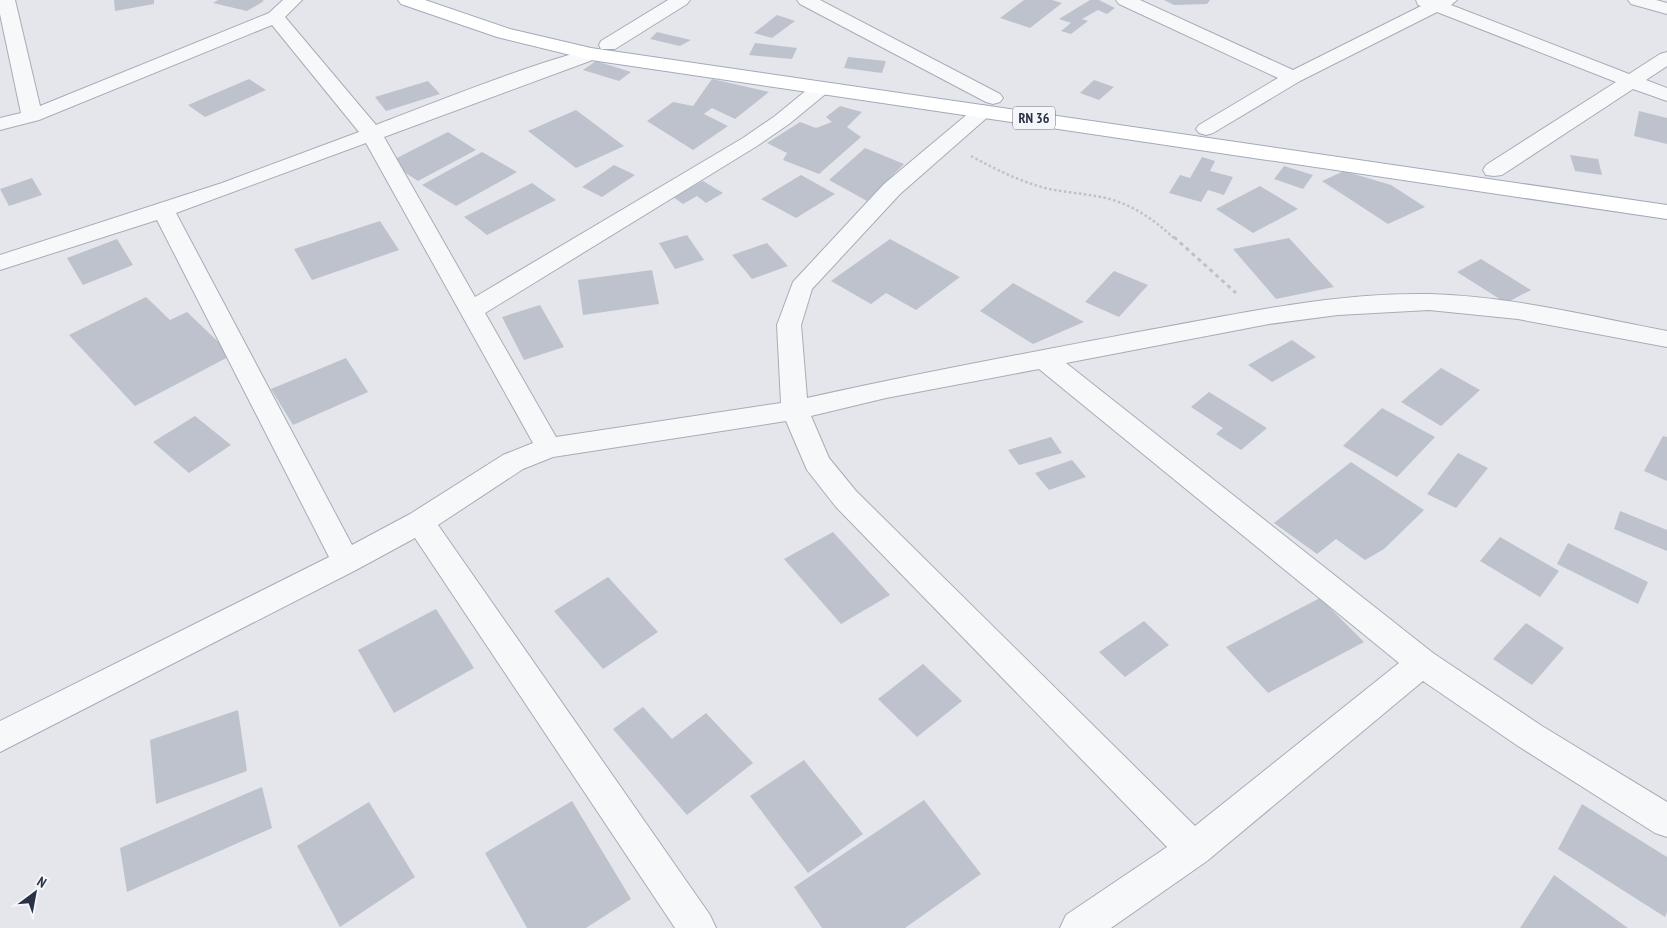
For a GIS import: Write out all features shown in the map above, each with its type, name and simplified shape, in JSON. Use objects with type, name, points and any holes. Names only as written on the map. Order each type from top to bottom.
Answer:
[{"type":"main road","name":"RN 36","points":[[407,0],[504,33],[821,88],[988,104],[1206,129],[1667,197]]},
{"type":"main road","name":"RN 36","points":[[445,0],[600,50],[988,104],[1667,212]]},
{"type":"street","points":[[6,0],[32,116]]},
{"type":"street","points":[[0,124],[32,116],[275,17],[293,0]]},
{"type":"street","points":[[0,263],[163,210],[600,50],[681,0]]},
{"type":"street","points":[[806,0],[988,104],[892,190],[801,288],[789,325],[795,410],[817,463],[846,498],[1194,849]]},
{"type":"street","points":[[1124,0],[1293,77]]},
{"type":"street","points":[[1638,0],[1667,9]]},
{"type":"street","points":[[1206,129],[1293,77],[1435,2],[1667,95]]},
{"type":"street","points":[[275,17],[302,52],[371,133],[549,448]]},
{"type":"street","points":[[1494,170],[1667,58]]},
{"type":"street","points":[[471,310],[750,142],[782,120],[821,88]]},
{"type":"street","points":[[163,210],[346,562]]},
{"type":"street","points":[[0,736],[346,562],[420,522],[470,488],[514,462],[549,448],[795,410],[886,389],[1269,316],[1338,307],[1429,302],[1518,311],[1667,339]]},
{"type":"street","points":[[1045,360],[1422,663],[1530,736],[1667,821]]},
{"type":"street","points":[[420,522],[697,928]]},
{"type":"street","points":[[1079,928],[1194,849],[1422,663]]},
{"type":"path","points":[[947,142],[988,166],[1021,181],[1049,189],[1112,200],[1137,209],[1163,229],[1214,277],[1269,316]]},
{"type":"building","points":[[114,0],[154,0],[154,4],[115,11]]},
{"type":"building","points":[[218,0],[264,1],[247,11],[213,3]]},
{"type":"building","points":[[1024,0],[1052,0],[1062,3],[1030,28],[1000,18]]},
{"type":"building","points":[[1090,0],[1099,0],[1115,8],[1107,14],[1098,10],[1082,19],[1088,21],[1071,34],[1061,31],[1071,23],[1059,19]]},
{"type":"building","points":[[1164,0],[1210,0],[1207,4],[1174,5]]},
{"type":"building","points":[[777,15],[795,21],[772,38],[754,33]]},
{"type":"building","points":[[657,32],[691,40],[680,46],[650,39]]},
{"type":"building","points":[[755,43],[797,48],[792,59],[749,55]]},
{"type":"building","points":[[848,57],[886,61],[882,73],[844,68]]},
{"type":"building","points":[[596,61],[631,72],[619,81],[583,70]]},
{"type":"building","points":[[249,79],[266,90],[205,117],[188,105]]},
{"type":"building","points":[[712,79],[769,92],[735,119],[712,108],[704,114],[728,126],[693,150],[647,121],[673,102],[693,106]]},
{"type":"building","points":[[1094,80],[1114,87],[1099,100],[1080,93]]},
{"type":"building","points":[[428,81],[440,94],[386,111],[375,97]]},
{"type":"building","points":[[840,106],[862,112],[847,127],[861,137],[819,174],[783,160],[787,153],[767,143],[800,122],[816,128],[832,122],[826,117]]},
{"type":"building","points":[[576,110],[624,146],[576,168],[528,131]]},
{"type":"building","points":[[1639,111],[1667,118],[1667,144],[1634,136]]},
{"type":"building","points":[[448,132],[476,150],[418,181],[389,162]]},
{"type":"building","points":[[865,148],[904,164],[867,201],[829,180]]},
{"type":"building","points":[[482,152],[517,172],[456,206],[422,185]]},
{"type":"building","points":[[1570,155],[1598,159],[1602,175],[1575,171]]},
{"type":"building","points":[[1202,157],[1215,161],[1210,171],[1233,177],[1224,195],[1208,190],[1201,202],[1169,193],[1180,175],[1190,178]]},
{"type":"building","points":[[614,165],[635,175],[602,197],[582,187]]},
{"type":"building","points":[[1284,166],[1313,175],[1303,189],[1274,179]]},
{"type":"building","points":[[1344,171],[1391,185],[1425,207],[1388,224],[1322,181]]},
{"type":"building","points":[[801,175],[835,194],[796,218],[761,199]]},
{"type":"building","points":[[32,178],[42,195],[9,206],[0,189]]},
{"type":"building","points":[[703,181],[723,193],[706,203],[697,196],[683,204],[673,197]]},
{"type":"building","points":[[532,183],[556,200],[487,235],[464,217]]},
{"type":"building","points":[[1260,186],[1298,209],[1253,233],[1216,209]]},
{"type":"building","points":[[380,221],[399,250],[312,280],[294,249]]},
{"type":"building","points":[[687,235],[704,260],[675,269],[659,243]]},
{"type":"building","points":[[1289,238],[1334,287],[1276,299],[1233,249]]},
{"type":"building","points":[[117,239],[133,265],[83,285],[67,258]]},
{"type":"building","points":[[890,239],[960,277],[916,310],[886,293],[871,304],[831,281]]},
{"type":"building","points":[[767,243],[788,266],[752,279],[732,255]]},
{"type":"building","points":[[1481,259],[1531,290],[1506,303],[1457,272]]},
{"type":"building","points":[[652,270],[659,304],[583,315],[578,280]]},
{"type":"building","points":[[1114,271],[1148,285],[1119,317],[1085,302]]},
{"type":"building","points":[[1013,283],[1084,322],[1033,344],[980,311]]},
{"type":"building","points":[[146,297],[170,320],[187,312],[232,355],[135,406],[69,335]]},
{"type":"building","points":[[540,305],[564,347],[524,360],[502,317]]},
{"type":"building","points":[[1292,340],[1316,357],[1272,382],[1248,365]]},
{"type":"building","points":[[346,358],[368,392],[293,425],[271,389]]},
{"type":"building","points":[[1441,368],[1480,390],[1441,426],[1401,402]]},
{"type":"building","points":[[1209,392],[1267,428],[1241,450],[1216,434],[1223,428],[1191,407]]},
{"type":"building","points":[[1382,408],[1435,437],[1397,477],[1343,446]]},
{"type":"building","points":[[195,416],[231,445],[189,473],[153,442]]},
{"type":"building","points":[[1663,436],[1667,437],[1667,481],[1644,471]]},
{"type":"building","points":[[1051,437],[1062,453],[1019,465],[1008,450]]},
{"type":"building","points":[[1458,453],[1488,468],[1456,508],[1427,494]]},
{"type":"building","points":[[1072,460],[1086,477],[1049,490],[1035,473]]},
{"type":"building","points":[[1351,462],[1424,510],[1384,549],[1365,560],[1336,539],[1317,554],[1274,523]]},
{"type":"building","points":[[1620,511],[1667,530],[1667,551],[1614,529]]},
{"type":"building","points":[[833,532],[890,595],[841,624],[784,559]]},
{"type":"building","points":[[1500,537],[1559,571],[1540,597],[1480,561]]},
{"type":"building","points":[[1568,543],[1648,582],[1638,604],[1557,564]]},
{"type":"building","points":[[608,577],[658,632],[603,669],[554,611]]},
{"type":"building","points":[[1320,598],[1364,642],[1268,693],[1226,647]]},
{"type":"building","points":[[436,609],[474,668],[394,713],[358,650]]},
{"type":"building","points":[[1144,621],[1169,645],[1125,677],[1099,652]]},
{"type":"building","points":[[1526,623],[1564,648],[1532,685],[1493,659]]},
{"type":"building","points":[[923,664],[962,701],[917,737],[878,699]]},
{"type":"building","points":[[643,707],[672,739],[706,713],[753,763],[687,815],[613,729]]},
{"type":"building","points":[[238,710],[247,771],[156,804],[150,740]]},
{"type":"building","points":[[804,760],[863,834],[808,873],[750,796]]},
{"type":"building","points":[[262,787],[272,828],[127,892],[120,848]]},
{"type":"building","points":[[924,800],[981,874],[905,928],[822,928],[794,887]]},
{"type":"building","points":[[572,801],[631,899],[586,928],[527,928],[485,853]]},
{"type":"building","points":[[369,802],[415,877],[340,927],[297,846]]},
{"type":"building","points":[[1582,804],[1667,857],[1667,912],[1665,917],[1558,849]]},
{"type":"building","points":[[1554,875],[1628,928],[1520,928]]}]
